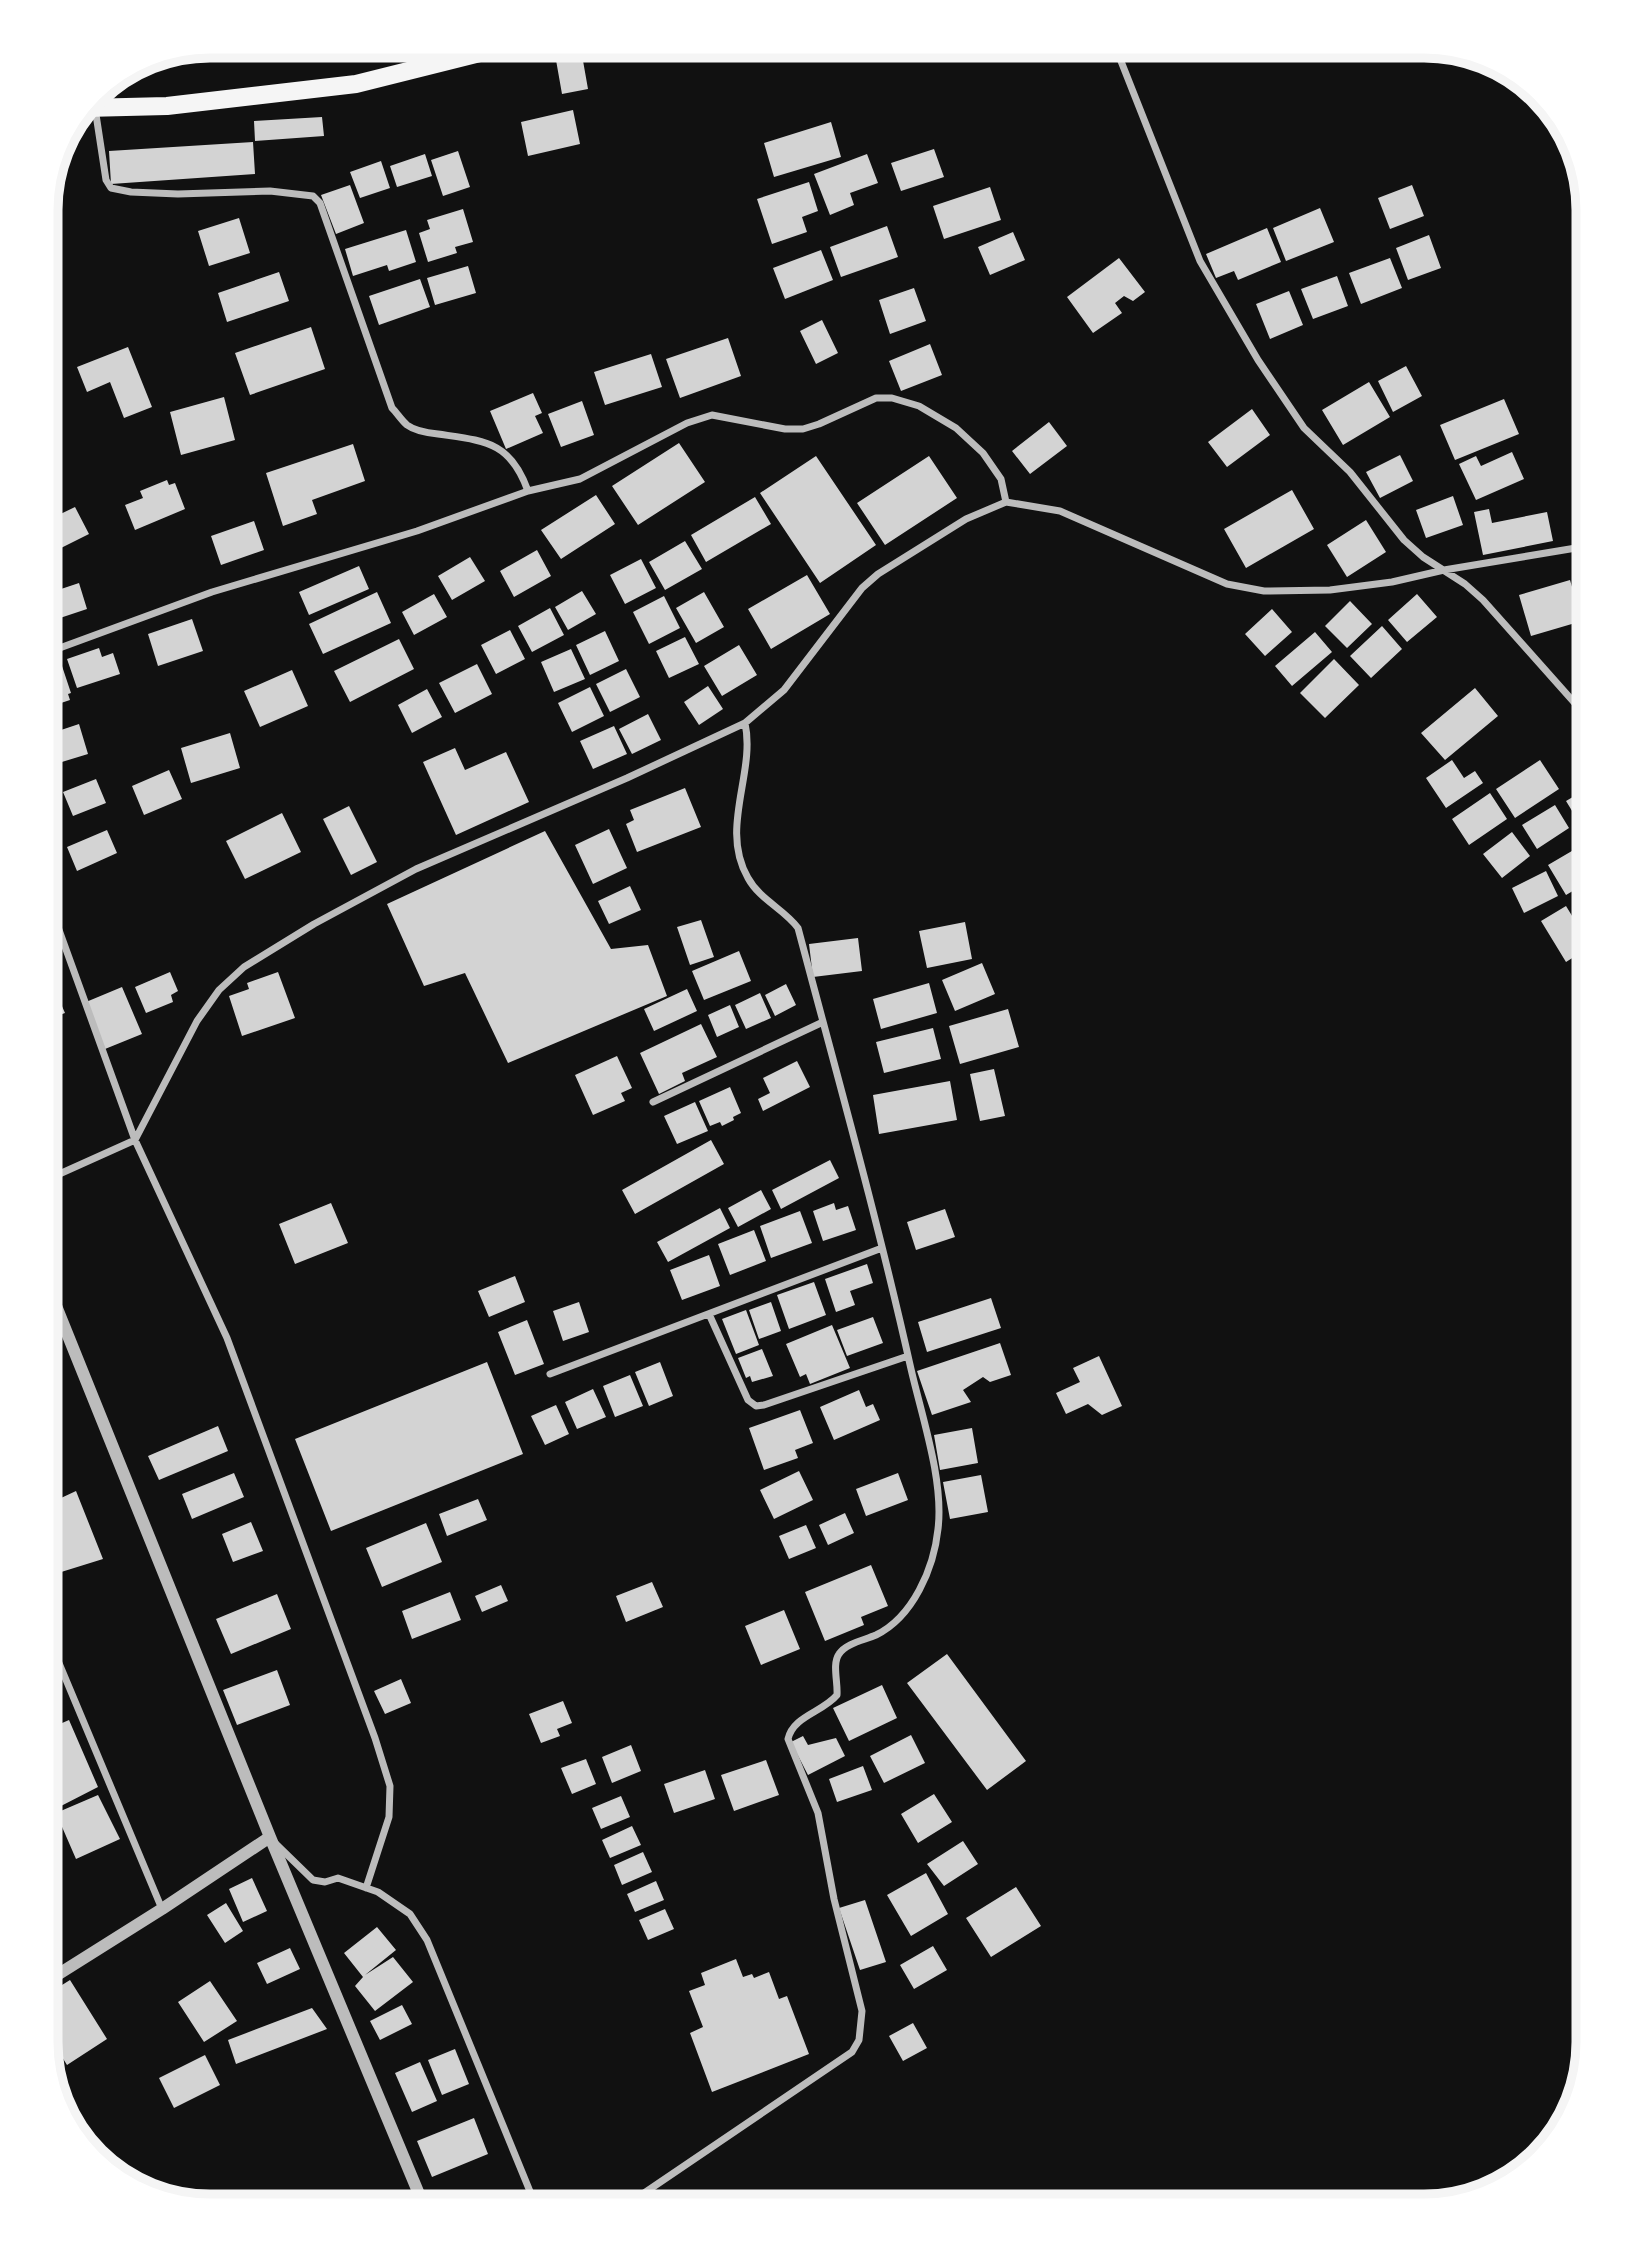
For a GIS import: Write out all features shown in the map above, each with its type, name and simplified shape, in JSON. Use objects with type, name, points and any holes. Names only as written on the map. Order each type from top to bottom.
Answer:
[{"type":"main road","points":[[96,108],[167,106],[356,84],[460,58]]},
{"type":"street","points":[[1120,58],[1200,261],[1258,360],[1304,428],[1350,472],[1404,540],[1483,600],[1576,705]]},
{"type":"street","points":[[91,114],[106,180],[111,188],[131,192],[178,194],[270,191],[313,196],[320,203],[330,228],[392,408],[408,426],[425,432],[486,442],[506,454],[523,475],[528,491]]},
{"type":"street","points":[[58,649],[212,592],[416,531],[528,491],[580,479],[699,418],[712,415],[785,429],[803,429],[876,398],[892,398],[919,406],[956,428],[983,453],[1001,479],[1006,502]]},
{"type":"street","points":[[58,1175],[135,1140],[197,1021],[219,990],[244,967],[416,869],[627,778],[745,723],[784,690],[862,588],[878,574],[966,519],[1006,502],[1060,511],[1227,584],[1264,591],[1330,590],[1392,582],[1444,570],[1576,548]]},
{"type":"street","points":[[643,2194],[852,2052],[859,2040],[862,2011],[834,1899],[818,1813],[788,1739],[790,1731],[797,1723],[828,1704],[837,1695],[836,1662],[843,1649],[879,1633],[898,1620],[915,1597],[929,1566],[938,1530],[938,1487],[908,1356],[798,928],[749,880],[740,861],[737,844],[739,796],[749,741],[745,723]]},
{"type":"street","points":[[58,927],[135,1140],[227,1338],[375,1738],[390,1786],[389,1817],[366,1888]]},
{"type":"street","points":[[653,1102],[823,1023]]},
{"type":"street","points":[[550,1374],[882,1248]]},
{"type":"street","points":[[58,1310],[270,1837],[419,2194]]},
{"type":"street","points":[[709,1314],[748,1400],[756,1406],[908,1356]]},
{"type":"street","points":[[58,1660],[163,1909]]},
{"type":"street","points":[[270,1837],[313,1880],[325,1882],[338,1878],[378,1892],[410,1914],[428,1940],[531,2194]]},
{"type":"street","points":[[58,1975],[163,1909],[270,1837]]},
{"type":"building","points":[[583,58],[588,89],[562,94],[556,60]]},
{"type":"building","points":[[573,110],[580,144],[528,156],[521,122]]},
{"type":"building","points":[[322,117],[324,136],[255,141],[254,121]]},
{"type":"building","points":[[831,122],[841,157],[774,177],[764,143]]},
{"type":"building","points":[[253,142],[255,174],[111,184],[109,151]]},
{"type":"building","points":[[934,149],[944,177],[901,191],[891,163]]},
{"type":"building","points":[[458,151],[470,187],[443,196],[431,160]]},
{"type":"building","points":[[425,154],[432,176],[397,187],[390,166]]},
{"type":"building","points":[[867,154],[878,183],[850,193],[854,205],[830,215],[814,174]]},
{"type":"building","points":[[381,161],[390,188],[360,198],[350,172]]},
{"type":"building","points":[[809,182],[818,211],[802,217],[807,232],[772,244],[757,199]]},
{"type":"building","points":[[350,185],[364,223],[336,234],[321,195]]},
{"type":"building","points":[[1412,185],[1424,216],[1390,229],[1378,198]]},
{"type":"building","points":[[990,187],[1001,220],[944,239],[933,206]]},
{"type":"building","points":[[1320,208],[1334,242],[1286,261],[1273,228]]},
{"type":"building","points":[[463,209],[473,242],[455,247],[457,253],[428,262],[419,233],[430,229],[427,220]]},
{"type":"building","points":[[239,218],[250,253],[209,266],[198,231]]},
{"type":"building","points":[[887,226],[898,257],[841,277],[830,247]]},
{"type":"building","points":[[1267,228],[1281,262],[1238,280],[1234,271],[1216,278],[1206,254]]},
{"type":"building","points":[[406,230],[416,262],[389,271],[387,265],[353,276],[345,249]]},
{"type":"building","points":[[1013,232],[1025,260],[990,275],[978,247]]},
{"type":"building","points":[[1429,235],[1441,268],[1408,280],[1396,248]]},
{"type":"building","points":[[821,250],[833,280],[785,299],[773,268]]},
{"type":"building","points":[[1119,258],[1145,292],[1133,301],[1124,296],[1115,303],[1122,313],[1093,333],[1067,297]]},
{"type":"building","points":[[1390,258],[1402,288],[1361,304],[1349,273]]},
{"type":"building","points":[[468,266],[476,293],[435,305],[427,278]]},
{"type":"building","points":[[279,272],[289,301],[227,322],[218,293]]},
{"type":"building","points":[[1337,276],[1348,306],[1313,319],[1301,289]]},
{"type":"building","points":[[420,279],[430,307],[379,325],[369,296]]},
{"type":"building","points":[[914,288],[926,321],[890,334],[879,300]]},
{"type":"building","points":[[1289,291],[1303,325],[1270,339],[1256,304]]},
{"type":"building","points":[[822,320],[838,353],[816,364],[800,331]]},
{"type":"building","points":[[311,327],[325,369],[250,395],[235,353]]},
{"type":"building","points":[[728,338],[741,376],[680,398],[666,359]]},
{"type":"building","points":[[930,344],[942,375],[901,391],[889,361]]},
{"type":"building","points":[[128,347],[152,407],[124,418],[110,382],[87,392],[77,367]]},
{"type":"building","points":[[651,354],[662,387],[605,405],[594,372]]},
{"type":"building","points":[[1406,366],[1422,396],[1393,412],[1378,381]]},
{"type":"building","points":[[1369,382],[1390,417],[1343,445],[1322,410]]},
{"type":"building","points":[[533,393],[542,413],[535,416],[543,433],[506,449],[490,411]]},
{"type":"building","points":[[224,397],[235,440],[181,455],[170,412]]},
{"type":"building","points":[[1504,399],[1519,434],[1455,460],[1440,425]]},
{"type":"building","points":[[582,401],[594,435],[561,447],[548,414]]},
{"type":"building","points":[[1252,409],[1270,435],[1227,467],[1208,442]]},
{"type":"building","points":[[1049,422],[1067,446],[1030,474],[1012,451]]},
{"type":"building","points":[[679,443],[705,482],[638,525],[612,486]]},
{"type":"building","points":[[353,444],[365,481],[312,500],[317,514],[283,526],[266,473]]},
{"type":"building","points":[[1512,452],[1524,479],[1476,500],[1459,464],[1476,456],[1481,466]]},
{"type":"building","points":[[1400,455],[1413,481],[1380,498],[1366,472]]},
{"type":"building","points":[[816,456],[876,545],[820,583],[760,493]]},
{"type":"building","points":[[929,456],[957,498],[885,545],[857,503]]},
{"type":"building","points":[[167,480],[169,485],[175,483],[185,509],[135,530],[125,505],[143,498],[140,491]]},
{"type":"building","points":[[1292,490],[1314,529],[1246,568],[1224,529]]},
{"type":"building","points":[[596,495],[615,524],[561,559],[541,530]]},
{"type":"building","points":[[1453,496],[1463,525],[1426,538],[1416,510]]},
{"type":"building","points":[[755,497],[771,524],[706,562],[691,535]]},
{"type":"building","points":[[75,507],[89,534],[58,550],[58,515]]},
{"type":"building","points":[[1489,509],[1492,523],[1547,512],[1553,541],[1483,555],[1474,512]]},
{"type":"building","points":[[1366,520],[1386,552],[1347,577],[1327,545]]},
{"type":"building","points":[[254,521],[264,550],[221,565],[211,536]]},
{"type":"building","points":[[685,541],[702,569],[665,590],[649,562]]},
{"type":"building","points":[[537,550],[551,576],[514,597],[500,571]]},
{"type":"building","points":[[470,557],[485,581],[452,600],[438,576]]},
{"type":"building","points":[[641,559],[656,588],[625,604],[610,575]]},
{"type":"building","points":[[359,566],[369,589],[309,615],[299,592]]},
{"type":"building","points":[[807,575],[830,614],[771,649],[748,609]]},
{"type":"building","points":[[1570,580],[1576,600],[1576,623],[1531,636],[1519,595]]},
{"type":"building","points":[[79,583],[87,609],[58,619],[58,590]]},
{"type":"building","points":[[582,591],[596,614],[568,630],[555,607]]},
{"type":"building","points":[[377,592],[391,623],[323,654],[309,624]]},
{"type":"building","points":[[704,592],[724,627],[696,643],[676,608]]},
{"type":"building","points":[[434,594],[447,617],[414,635],[402,612]]},
{"type":"building","points":[[1417,594],[1437,617],[1407,642],[1388,620]]},
{"type":"building","points":[[664,596],[680,628],[649,644],[633,612]]},
{"type":"building","points":[[1350,601],[1372,624],[1347,648],[1325,626]]},
{"type":"building","points":[[550,608],[564,635],[532,652],[518,626]]},
{"type":"building","points":[[1272,609],[1292,632],[1265,656],[1245,634]]},
{"type":"building","points":[[192,619],[203,651],[158,666],[148,634]]},
{"type":"building","points":[[1382,626],[1402,649],[1371,678],[1350,656]]},
{"type":"building","points":[[510,630],[525,659],[496,674],[481,645]]},
{"type":"building","points":[[605,631],[619,661],[590,675],[576,645]]},
{"type":"building","points":[[1315,632],[1332,652],[1292,686],[1275,666]]},
{"type":"building","points":[[685,637],[699,664],[669,678],[656,651]]},
{"type":"building","points":[[399,639],[414,669],[350,702],[334,671]]},
{"type":"building","points":[[739,645],[757,675],[722,696],[704,666]]},
{"type":"building","points":[[99,648],[102,657],[113,653],[120,674],[77,688],[67,659]]},
{"type":"building","points":[[571,649],[585,679],[554,692],[541,662]]},
{"type":"building","points":[[1334,659],[1359,685],[1325,718],[1300,693]]},
{"type":"building","points":[[60,660],[71,693],[68,694],[70,700],[58,704]]},
{"type":"building","points":[[477,664],[492,694],[455,713],[439,683]]},
{"type":"building","points":[[626,669],[640,697],[610,712],[596,684]]},
{"type":"building","points":[[292,670],[308,706],[260,727],[244,691]]},
{"type":"building","points":[[708,686],[723,709],[699,725],[684,702]]},
{"type":"building","points":[[590,687],[604,716],[572,732],[558,703]]},
{"type":"building","points":[[1475,688],[1498,716],[1445,760],[1421,733]]},
{"type":"building","points":[[427,689],[442,717],[412,733],[398,705]]},
{"type":"building","points":[[648,714],[661,740],[632,754],[619,729]]},
{"type":"building","points":[[79,724],[88,754],[58,763],[58,731]]},
{"type":"building","points":[[614,726],[627,754],[593,769],[580,741]]},
{"type":"building","points":[[230,733],[240,768],[191,783],[181,748]]},
{"type":"building","points":[[455,748],[465,770],[506,752],[529,802],[456,835],[423,762]]},
{"type":"building","points":[[1452,760],[1464,778],[1475,771],[1483,783],[1446,808],[1426,778]]},
{"type":"building","points":[[1540,760],[1559,789],[1515,818],[1496,789]]},
{"type":"building","points":[[169,770],[182,799],[144,815],[132,786]]},
{"type":"building","points":[[96,779],[106,803],[73,816],[63,792]]},
{"type":"building","points":[[685,788],[701,827],[637,852],[626,824],[634,820],[630,810]]},
{"type":"building","points":[[1490,793],[1507,819],[1469,845],[1452,819]]},
{"type":"building","points":[[1576,795],[1576,817],[1566,801]]},
{"type":"building","points":[[1555,805],[1569,828],[1537,849],[1522,825]]},
{"type":"building","points":[[349,806],[377,862],[351,875],[323,819]]},
{"type":"building","points":[[282,813],[301,852],[245,879],[226,841]]},
{"type":"building","points":[[609,829],[627,868],[593,884],[575,845]]},
{"type":"building","points":[[107,830],[117,853],[77,871],[67,847]]},
{"type":"building","points":[[545,831],[611,949],[648,945],[667,996],[508,1063],[465,973],[424,986],[387,904]]},
{"type":"building","points":[[1512,832],[1530,856],[1502,878],[1483,854]]},
{"type":"building","points":[[1576,849],[1576,889],[1566,895],[1548,865]]},
{"type":"building","points":[[1546,871],[1558,896],[1524,913],[1512,888]]},
{"type":"building","points":[[630,886],[641,910],[609,924],[598,901]]},
{"type":"building","points":[[1566,906],[1576,922],[1576,956],[1566,962],[1541,921]]},
{"type":"building","points":[[701,920],[714,957],[690,965],[677,927]]},
{"type":"building","points":[[965,922],[972,959],[927,968],[919,931]]},
{"type":"building","points":[[858,938],[862,971],[813,977],[809,944]]},
{"type":"building","points":[[739,951],[751,981],[704,1000],[692,971]]},
{"type":"building","points":[[982,963],[995,994],[955,1011],[942,980]]},
{"type":"building","points":[[170,972],[178,991],[171,995],[173,1002],[146,1013],[135,987]]},
{"type":"building","points":[[278,972],[295,1018],[242,1036],[229,996],[249,989],[247,983]]},
{"type":"building","points":[[929,983],[937,1013],[881,1029],[873,999]]},
{"type":"building","points":[[786,984],[796,1005],[775,1016],[765,995]]},
{"type":"building","points":[[122,987],[142,1034],[105,1049],[86,1002]]},
{"type":"building","points":[[687,989],[697,1011],[654,1031],[644,1009]]},
{"type":"building","points":[[760,993],[771,1018],[746,1029],[735,1005]]},
{"type":"building","points":[[58,997],[65,1013],[58,1016]]},
{"type":"building","points":[[730,1005],[739,1027],[717,1037],[708,1015]]},
{"type":"building","points":[[1008,1009],[1019,1047],[960,1064],[949,1026]]},
{"type":"building","points":[[701,1024],[717,1057],[682,1073],[685,1081],[659,1094],[640,1053]]},
{"type":"building","points":[[933,1028],[941,1059],[884,1073],[876,1042]]},
{"type":"building","points":[[617,1056],[632,1088],[621,1093],[625,1101],[593,1115],[575,1075]]},
{"type":"building","points":[[797,1061],[810,1087],[763,1111],[758,1099],[770,1093],[763,1078]]},
{"type":"building","points":[[994,1069],[1005,1116],[980,1121],[970,1074]]},
{"type":"building","points":[[950,1081],[957,1120],[879,1134],[873,1095]]},
{"type":"building","points":[[730,1087],[741,1113],[722,1126],[720,1122],[710,1126],[699,1101]]},
{"type":"building","points":[[695,1102],[708,1131],[677,1144],[664,1116]]},
{"type":"building","points":[[711,1140],[724,1164],[635,1214],[622,1190]]},
{"type":"building","points":[[830,1160],[839,1178],[781,1209],[772,1190]]},
{"type":"building","points":[[761,1190],[771,1209],[738,1227],[728,1208]]},
{"type":"building","points":[[331,1203],[348,1243],[295,1264],[279,1224]]},
{"type":"building","points":[[834,1203],[836,1210],[848,1206],[856,1230],[823,1241],[813,1211]]},
{"type":"building","points":[[720,1208],[730,1228],[668,1262],[657,1242]]},
{"type":"building","points":[[945,1209],[955,1237],[916,1250],[907,1222]]},
{"type":"building","points":[[800,1211],[812,1243],[771,1258],[760,1226]]},
{"type":"building","points":[[754,1230],[766,1261],[730,1275],[718,1244]]},
{"type":"building","points":[[709,1255],[720,1286],[682,1300],[670,1270]]},
{"type":"building","points":[[867,1264],[873,1283],[850,1291],[855,1305],[836,1312],[825,1279]]},
{"type":"building","points":[[515,1276],[525,1302],[489,1317],[478,1291]]},
{"type":"building","points":[[814,1282],[826,1315],[789,1329],[777,1295]]},
{"type":"building","points":[[991,1298],[1001,1328],[927,1352],[918,1322]]},
{"type":"building","points":[[579,1302],[589,1332],[563,1341],[553,1311]]},
{"type":"building","points":[[771,1302],[781,1331],[759,1339],[749,1310]]},
{"type":"building","points":[[746,1310],[759,1345],[736,1354],[722,1319]]},
{"type":"building","points":[[873,1317],[883,1343],[847,1356],[837,1330]]},
{"type":"building","points":[[527,1320],[544,1364],[515,1375],[498,1332]]},
{"type":"building","points":[[832,1325],[850,1368],[810,1384],[806,1374],[800,1377],[786,1344]]},
{"type":"building","points":[[1000,1343],[1011,1375],[990,1382],[983,1377],[963,1390],[971,1402],[932,1415],[917,1371]]},
{"type":"building","points":[[762,1349],[773,1376],[752,1382],[750,1376],[746,1378],[738,1358]]},
{"type":"building","points":[[1099,1356],[1122,1406],[1102,1415],[1088,1404],[1066,1414],[1056,1393],[1080,1382],[1073,1368]]},
{"type":"building","points":[[487,1362],[523,1454],[331,1531],[295,1439]]},
{"type":"building","points":[[660,1362],[673,1396],[649,1406],[635,1372]]},
{"type":"building","points":[[630,1375],[643,1406],[615,1417],[603,1386]]},
{"type":"building","points":[[593,1389],[606,1417],[577,1429],[565,1402]]},
{"type":"building","points":[[859,1390],[866,1407],[873,1404],[880,1420],[834,1440],[820,1407]]},
{"type":"building","points":[[556,1405],[569,1434],[545,1445],[531,1416]]},
{"type":"building","points":[[800,1410],[813,1443],[795,1450],[798,1458],[764,1470],[749,1428]]},
{"type":"building","points":[[218,1426],[228,1451],[159,1480],[148,1456]]},
{"type":"building","points":[[972,1428],[978,1463],[940,1470],[934,1435]]},
{"type":"building","points":[[799,1471],[813,1500],[774,1519],[760,1490]]},
{"type":"building","points":[[234,1473],[244,1497],[192,1519],[182,1494]]},
{"type":"building","points":[[898,1473],[908,1500],[866,1516],[856,1489]]},
{"type":"building","points":[[981,1475],[988,1512],[950,1519],[943,1482]]},
{"type":"building","points":[[76,1491],[103,1559],[58,1573],[58,1499]]},
{"type":"building","points":[[478,1499],[487,1520],[447,1536],[439,1514]]},
{"type":"building","points":[[845,1513],[854,1533],[828,1545],[819,1525]]},
{"type":"building","points":[[251,1522],[263,1551],[233,1562],[222,1534]]},
{"type":"building","points":[[426,1523],[442,1562],[382,1587],[366,1548]]},
{"type":"building","points":[[806,1525],[816,1548],[789,1559],[779,1536]]},
{"type":"building","points":[[871,1565],[888,1606],[861,1617],[864,1625],[825,1641],[805,1592]]},
{"type":"building","points":[[652,1582],[663,1607],[626,1622],[616,1596]]},
{"type":"building","points":[[501,1585],[508,1601],[482,1612],[475,1596]]},
{"type":"building","points":[[450,1592],[461,1620],[412,1639],[402,1611]]},
{"type":"building","points":[[277,1594],[291,1629],[231,1654],[216,1619]]},
{"type":"building","points":[[784,1610],[800,1649],[761,1665],[745,1626]]},
{"type":"building","points":[[947,1654],[1026,1761],[987,1790],[907,1683]]},
{"type":"building","points":[[277,1670],[290,1705],[237,1725],[223,1690]]},
{"type":"building","points":[[401,1679],[411,1703],[385,1714],[374,1691]]},
{"type":"building","points":[[882,1685],[897,1718],[849,1741],[833,1708]]},
{"type":"building","points":[[563,1701],[572,1723],[557,1729],[560,1736],[541,1743],[529,1714]]},
{"type":"building","points":[[69,1720],[98,1787],[61,1806],[58,1800],[58,1725]]},
{"type":"building","points":[[911,1735],[925,1763],[884,1783],[870,1756]]},
{"type":"building","points":[[803,1736],[808,1745],[836,1738],[845,1756],[808,1775],[791,1742]]},
{"type":"building","points":[[631,1745],[641,1771],[612,1783],[602,1757]]},
{"type":"building","points":[[586,1759],[596,1784],[572,1794],[561,1768]]},
{"type":"building","points":[[766,1760],[779,1795],[734,1811],[721,1775]]},
{"type":"building","points":[[863,1766],[872,1790],[837,1802],[829,1779]]},
{"type":"building","points":[[705,1770],[715,1799],[674,1813],[664,1784]]},
{"type":"building","points":[[934,1794],[952,1822],[918,1843],[901,1814]]},
{"type":"building","points":[[98,1795],[120,1839],[76,1859],[58,1812]]},
{"type":"building","points":[[621,1796],[630,1817],[601,1829],[592,1808]]},
{"type":"building","points":[[632,1826],[641,1845],[610,1858],[602,1840]]},
{"type":"building","points":[[963,1841],[978,1864],[944,1886],[927,1864]]},
{"type":"building","points":[[643,1852],[652,1872],[622,1885],[614,1865]]},
{"type":"building","points":[[926,1873],[948,1914],[911,1936],[887,1895]]},
{"type":"building","points":[[252,1878],[267,1911],[243,1922],[229,1889]]},
{"type":"building","points":[[656,1881],[664,1900],[635,1912],[627,1894]]},
{"type":"building","points":[[1016,1887],[1041,1926],[991,1957],[966,1918]]},
{"type":"building","points":[[865,1900],[886,1962],[860,1970],[839,1908]]},
{"type":"building","points":[[226,1903],[243,1931],[225,1943],[207,1915]]},
{"type":"building","points":[[665,1909],[674,1929],[648,1940],[639,1920]]},
{"type":"building","points":[[377,1927],[396,1950],[365,1975],[393,1957],[413,1982],[375,2011],[355,1986],[363,1977],[344,1953]]},
{"type":"building","points":[[933,1946],[947,1970],[914,1989],[900,1965]]},
{"type":"building","points":[[290,1948],[300,1969],[267,1984],[257,1963]]},
{"type":"building","points":[[736,1959],[743,1977],[752,1974],[754,1978],[769,1972],[779,1999],[787,1996],[809,2054],[712,2092],[690,2033],[703,2027],[689,1991],[705,1985],[701,1973]]},
{"type":"building","points":[[70,1980],[107,2039],[67,2065],[58,2051],[58,1988]]},
{"type":"building","points":[[210,1981],[237,2021],[204,2042],[178,2002]]},
{"type":"building","points":[[402,2005],[412,2024],[380,2040],[370,2021]]},
{"type":"building","points":[[312,2008],[327,2029],[236,2064],[228,2040]]},
{"type":"building","points":[[913,2023],[927,2048],[903,2061],[889,2036]]},
{"type":"building","points":[[455,2049],[469,2084],[442,2095],[428,2060]]},
{"type":"building","points":[[205,2055],[220,2085],[174,2108],[159,2078]]},
{"type":"building","points":[[420,2062],[437,2101],[412,2112],[395,2073]]},
{"type":"building","points":[[474,2118],[488,2154],[432,2177],[417,2141]]}]
